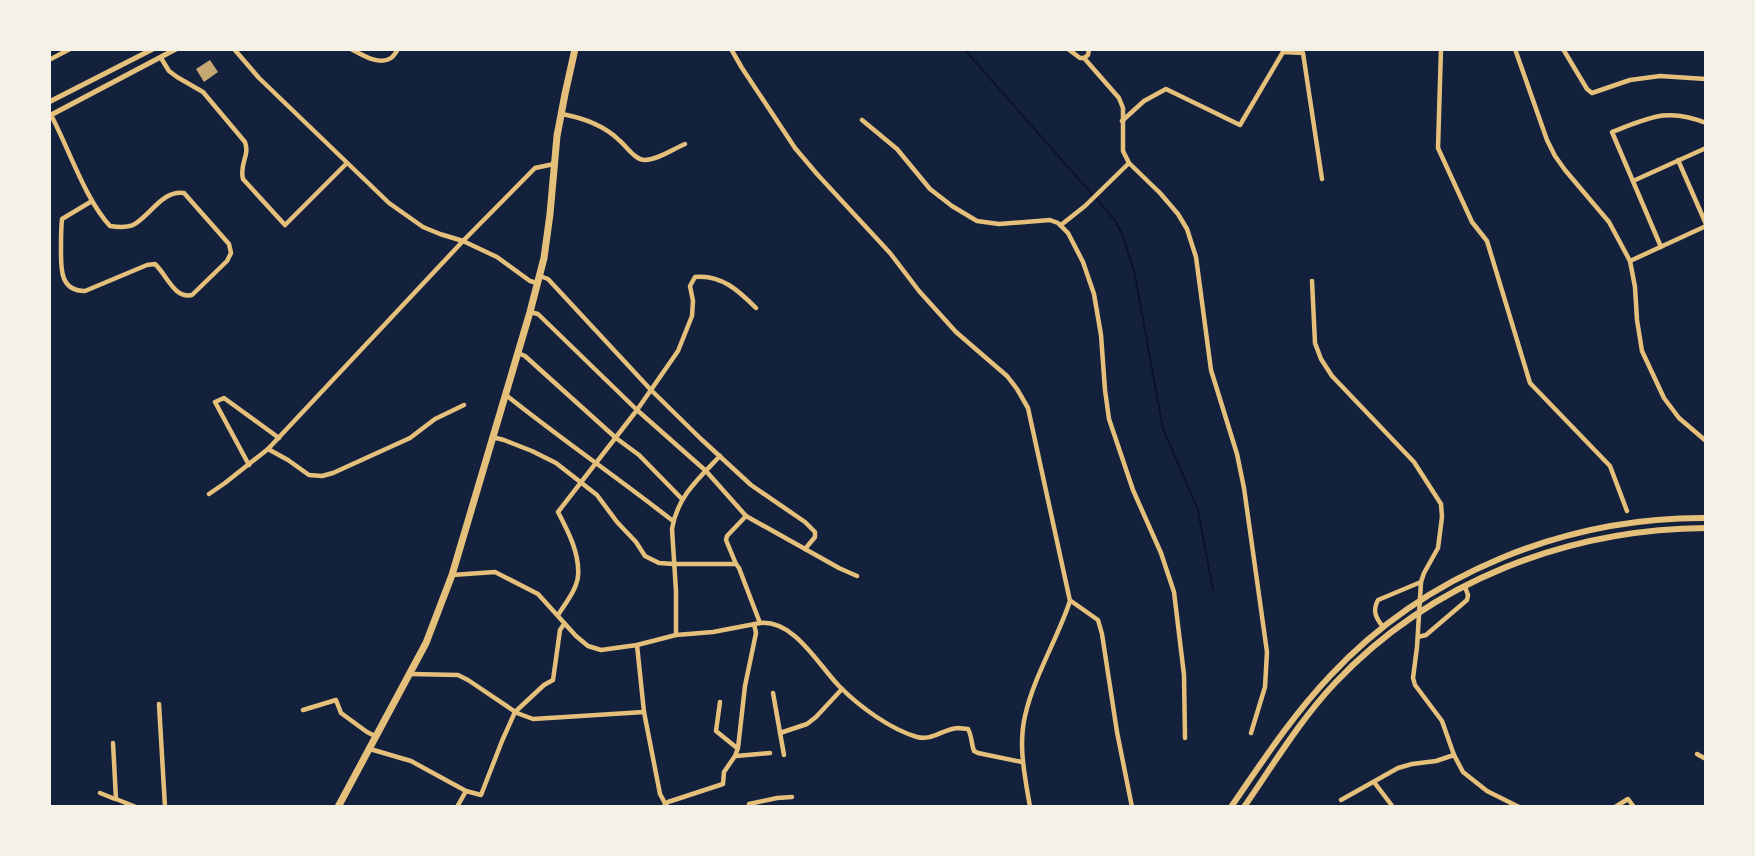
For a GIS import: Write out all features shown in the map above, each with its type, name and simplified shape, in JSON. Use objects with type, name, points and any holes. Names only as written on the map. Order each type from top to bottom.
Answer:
[{"type":"highway","points":[[341,806],[369,748],[411,674],[453,575],[539,279],[548,237],[561,114],[575,49]]},
{"type":"main road","points":[[49,102],[153,49]]},
{"type":"main road","points":[[50,115],[176,49]]},
{"type":"main road","points":[[1231,807],[1289,723],[1329,676],[1383,627],[1432,594],[1469,573],[1546,541],[1604,527],[1706,518]]},
{"type":"main road","points":[[1244,807],[1298,728],[1329,690],[1377,645],[1411,618],[1464,586],[1534,556],[1606,536],[1706,528]]},
{"type":"street","points":[[55,49],[58,55]]},
{"type":"street","points":[[49,60],[70,49]]},
{"type":"street","points":[[234,49],[259,78],[389,202],[423,227],[497,257],[530,281],[548,279],[651,390],[720,456],[751,485],[805,522],[815,532],[816,537],[805,549]]},
{"type":"street","points":[[351,49],[372,59],[384,61],[391,58],[398,49]]},
{"type":"street","points":[[732,49],[795,148],[890,253],[919,291],[956,332],[1007,376],[1028,408],[1070,601],[1032,689],[1024,719],[1022,762],[1030,807]]},
{"type":"street","points":[[1068,49],[1084,58],[1119,98],[1123,108],[1123,151],[1129,163],[1178,214],[1196,257],[1211,370],[1239,466],[1266,641],[1266,678],[1251,733]]},
{"type":"street","points":[[1084,58],[1089,49]]},
{"type":"street","points":[[1441,49],[1438,148],[1472,222],[1487,240],[1530,383],[1610,466],[1627,511]]},
{"type":"street","points":[[1515,49],[1555,156],[1609,222],[1630,261],[1642,351],[1664,398],[1679,418],[1706,441]]},
{"type":"street","points":[[1563,49],[1592,93],[1630,80],[1660,76],[1706,79]]},
{"type":"street","points":[[1122,121],[1144,101],[1166,89],[1240,125],[1283,52],[1303,53],[1322,179]]},
{"type":"street","points":[[161,58],[169,71],[203,92],[245,142],[247,154],[241,170],[243,179],[285,225],[348,163]]},
{"type":"street","points":[[561,114],[579,117],[607,129],[639,159],[660,157],[685,144]]},
{"type":"street","points":[[1661,247],[1612,132],[1663,115],[1681,114],[1706,123]]},
{"type":"street","points":[[50,115],[92,201],[110,226],[132,225],[171,193],[184,193],[229,244],[231,253],[227,261],[192,295],[186,297],[177,293],[155,264],[85,291],[75,291],[62,274],[61,223],[62,219],[92,201]]},
{"type":"street","points":[[862,120],[897,149],[930,189],[977,221],[999,224],[1050,220],[1068,233],[1083,262],[1094,294],[1109,419],[1133,490],[1161,554],[1174,592],[1184,675],[1185,738]]},
{"type":"street","points":[[1633,181],[1706,148]]},
{"type":"street","points":[[1630,261],[1706,225],[1678,160]]},
{"type":"street","points":[[1060,225],[1129,163]]},
{"type":"street","points":[[209,494],[268,449],[463,241],[535,169],[546,164],[555,164]]},
{"type":"street","points":[[558,615],[578,578],[577,557],[558,512],[637,410],[678,351],[692,316],[690,286],[695,277],[719,279],[743,295],[756,308]]},
{"type":"street","points":[[1312,281],[1315,342],[1321,359],[1332,376],[1415,462],[1441,504],[1443,517],[1438,548],[1422,582],[1413,678],[1419,692],[1442,721],[1463,772],[1497,797],[1520,807]]},
{"type":"street","points":[[530,312],[538,314],[637,410],[706,471],[746,516],[858,576]]},
{"type":"street","points":[[518,353],[525,356],[616,438],[639,455],[682,499]]},
{"type":"street","points":[[506,395],[673,522]]},
{"type":"street","points":[[249,465],[215,402],[224,398],[279,438]]},
{"type":"street","points":[[268,449],[309,475],[332,473],[410,438],[435,419],[464,405]]},
{"type":"street","points":[[492,438],[532,451],[556,463],[582,483],[597,495],[645,556],[659,563],[736,564]]},
{"type":"street","points":[[676,635],[673,522],[682,499],[720,456]]},
{"type":"street","points":[[637,645],[644,712],[660,794],[665,806],[668,802],[723,784],[724,772],[738,748],[757,623],[739,568],[726,540],[746,516]]},
{"type":"street","points":[[453,575],[495,572],[538,594],[588,646],[601,650],[757,623],[780,625],[792,633],[842,689],[878,718],[917,737],[930,738],[958,728],[968,729],[974,751],[1022,762]]},
{"type":"street","points":[[1383,627],[1374,610],[1378,600],[1422,582]]},
{"type":"street","points":[[1418,637],[1426,635],[1466,600],[1468,595],[1464,586]]},
{"type":"street","points":[[1070,601],[1098,620],[1132,807]]},
{"type":"street","points":[[369,748],[411,761],[466,791],[481,795],[515,712],[553,680],[560,629],[564,624]]},
{"type":"street","points":[[411,674],[458,675],[515,712],[533,719],[644,712]]},
{"type":"street","points":[[780,733],[807,724],[842,689]]},
{"type":"street","points":[[773,693],[784,755]]},
{"type":"street","points":[[303,710],[336,700],[341,713],[376,736]]},
{"type":"street","points":[[720,702],[716,731],[738,748]]},
{"type":"street","points":[[159,704],[165,807]]},
{"type":"street","points":[[113,743],[116,799]]},
{"type":"street","points":[[735,756],[770,754]]},
{"type":"street","points":[[1697,754],[1706,760]]},
{"type":"street","points":[[1340,800],[1398,768],[1454,755]]},
{"type":"street","points":[[1374,782],[1393,807]]},
{"type":"street","points":[[457,807],[466,791]]},
{"type":"street","points":[[100,793],[136,807]]},
{"type":"street","points":[[748,807],[749,804],[759,801],[792,797]]},
{"type":"street","points":[[1615,807],[1628,799],[1634,807]]},
{"type":"building","points":[[210,60],[218,72],[204,82],[196,69]]},
{"type":"waterway","points":[[964,49],[1106,210],[1123,236],[1135,275],[1163,429],[1198,510],[1213,590]]}]
